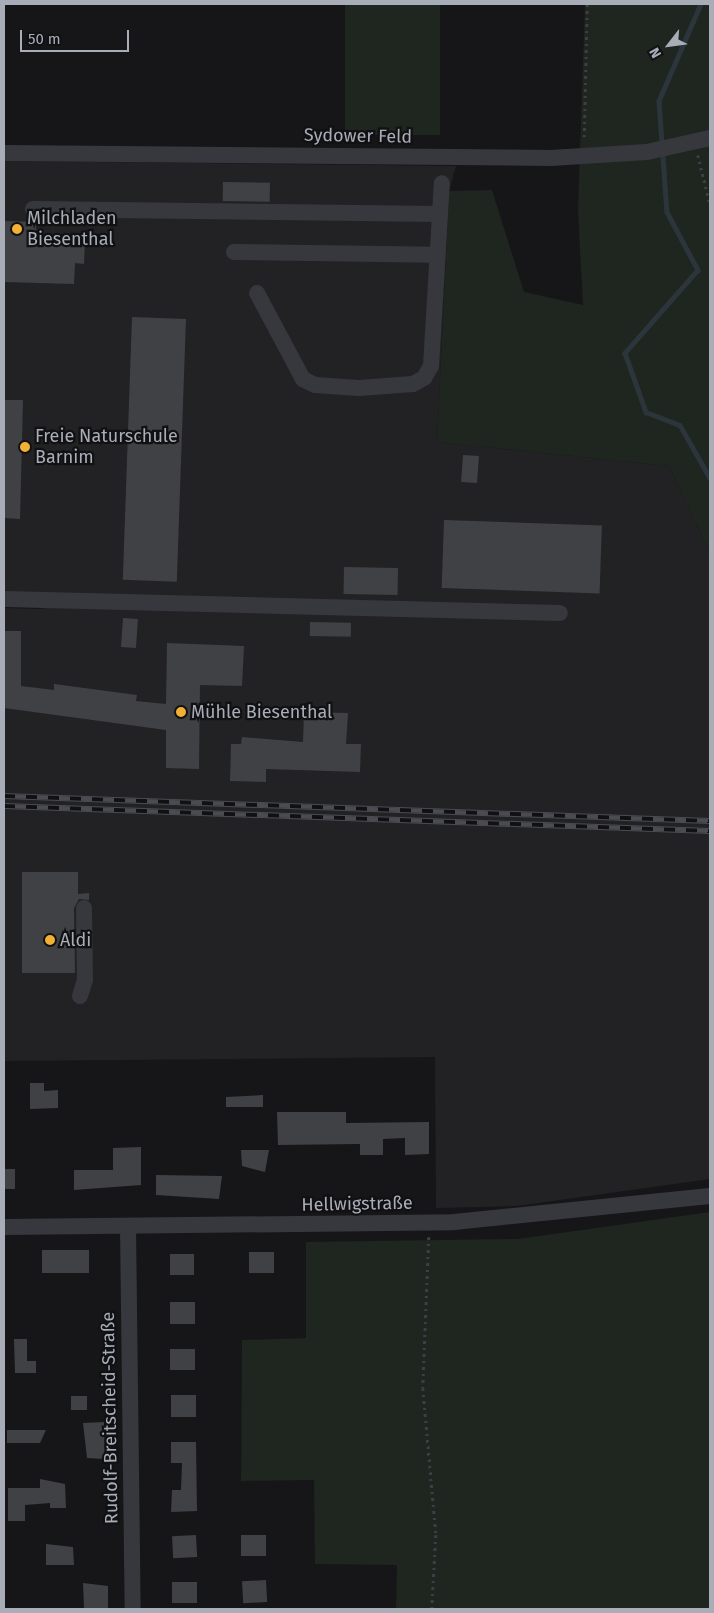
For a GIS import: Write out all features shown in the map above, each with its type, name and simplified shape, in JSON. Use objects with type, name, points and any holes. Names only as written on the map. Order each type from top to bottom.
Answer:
[{"type":"street","name":"Sydower Feld","points":[[4,153],[551,158],[647,152],[703,140]]},
{"type":"street","points":[[257,293],[304,379],[315,385],[359,388],[412,384],[424,378],[430,366],[442,183]]},
{"type":"street","points":[[33,209],[440,214]]},
{"type":"street","points":[[234,252],[438,255]]},
{"type":"street","points":[[4,599],[560,613]]},
{"type":"street","points":[[80,996],[85,980],[84,908]]},
{"type":"street","name":"Hellwigstraße","points":[[4,1228],[430,1223],[496,1220],[710,1196]]},
{"type":"street","name":"Rudolf-Breitscheid-Straße","points":[[128,1226],[133,1609]]},
{"type":"path","points":[[584,137],[587,4]]},
{"type":"path","points":[[703,140],[710,204]]},
{"type":"path","points":[[430,1223],[424,1388],[436,1536],[432,1609]]},
{"type":"shaded area","points":[[345,4],[440,4],[440,135],[345,135]]},
{"type":"shaded area","points":[[585,4],[710,4],[710,553],[669,466],[437,442],[449,191],[492,190],[524,292],[583,305],[578,211]]},
{"type":"shaded area","points":[[4,161],[456,166],[449,191],[437,442],[669,466],[710,553],[710,1179],[517,1206],[436,1208],[435,1057],[4,1061],[4,608],[43,609],[43,595],[4,594]]},
{"type":"shaded area","points":[[710,1212],[710,1609],[396,1609],[397,1565],[315,1564],[314,1480],[241,1481],[242,1340],[306,1338],[306,1242],[518,1239]]},
{"type":"building","points":[[223,182],[270,183],[270,202],[223,201]]},
{"type":"building","points":[[4,221],[36,222],[36,239],[85,241],[84,264],[75,263],[74,284],[4,282]]},
{"type":"building","points":[[132,317],[186,319],[177,582],[123,580]]},
{"type":"building","points":[[4,400],[23,400],[20,519],[4,518]]},
{"type":"building","points":[[463,455],[479,456],[477,483],[461,482]]},
{"type":"building","points":[[444,520],[602,526],[600,593],[442,588]]},
{"type":"building","points":[[344,567],[398,568],[398,595],[344,594]]},
{"type":"building","points":[[123,618],[138,619],[136,648],[121,647]]},
{"type":"building","points":[[310,622],[351,623],[351,637],[310,636]]},
{"type":"building","points":[[4,631],[21,631],[21,686],[54,690],[54,684],[137,695],[136,701],[166,704],[167,643],[244,646],[242,686],[200,685],[199,769],[166,768],[166,730],[4,708]]},
{"type":"building","points":[[304,712],[348,713],[346,744],[361,744],[360,772],[266,769],[266,782],[230,781],[231,744],[241,744],[242,737],[303,742]]},
{"type":"building","name":"Aldi","points":[[22,872],[78,872],[78,894],[89,893],[89,900],[79,899],[74,908],[75,973],[22,973]]},
{"type":"building","points":[[30,1083],[44,1083],[44,1091],[58,1090],[58,1108],[30,1109]]},
{"type":"building","points":[[263,1095],[263,1107],[226,1107],[226,1097]]},
{"type":"building","points":[[277,1112],[346,1112],[346,1123],[429,1122],[429,1154],[405,1155],[405,1138],[383,1139],[383,1155],[360,1155],[360,1144],[278,1145]]},
{"type":"building","points":[[141,1147],[141,1185],[74,1190],[74,1170],[113,1170],[113,1148]]},
{"type":"building","points":[[241,1150],[269,1150],[265,1172],[242,1166]]},
{"type":"building","points":[[4,1169],[15,1169],[15,1189],[4,1189]]},
{"type":"building","points":[[156,1175],[222,1176],[219,1199],[156,1195]]},
{"type":"building","points":[[42,1250],[89,1250],[89,1273],[42,1273]]},
{"type":"building","points":[[249,1252],[274,1252],[274,1273],[249,1273]]},
{"type":"building","points":[[170,1254],[194,1254],[194,1275],[170,1275]]},
{"type":"building","points":[[170,1302],[195,1302],[195,1324],[170,1324]]},
{"type":"building","points":[[14,1339],[27,1339],[27,1361],[36,1361],[36,1373],[15,1373]]},
{"type":"building","points":[[170,1349],[195,1349],[195,1370],[170,1370]]},
{"type":"building","points":[[171,1395],[196,1395],[196,1417],[171,1417]]},
{"type":"building","points":[[71,1396],[87,1396],[87,1410],[71,1410]]},
{"type":"building","points":[[104,1422],[105,1459],[87,1458],[83,1423]]},
{"type":"building","points":[[7,1430],[46,1430],[40,1443],[7,1443]]},
{"type":"building","points":[[171,1442],[196,1442],[197,1511],[171,1512],[172,1490],[181,1490],[182,1463],[171,1463]]},
{"type":"building","points":[[40,1479],[65,1484],[66,1508],[50,1508],[50,1503],[25,1505],[25,1521],[8,1521],[8,1488],[40,1488]]},
{"type":"building","points":[[196,1535],[197,1557],[173,1558],[172,1536]]},
{"type":"building","points":[[241,1535],[266,1535],[266,1556],[241,1556]]},
{"type":"building","points":[[46,1544],[73,1547],[74,1565],[46,1565]]},
{"type":"building","points":[[266,1580],[267,1602],[243,1603],[242,1581]]},
{"type":"building","points":[[172,1582],[197,1582],[197,1603],[172,1603]]},
{"type":"building","points":[[83,1583],[108,1586],[108,1608],[84,1608]]},
{"type":"waterway","points":[[701,4],[659,101],[667,212],[698,270],[625,353],[646,412],[680,425],[710,478]]},
{"type":"railway","points":[[4,796],[710,821]]},
{"type":"railway","points":[[4,806],[710,831]]},
{"type":"place","name":"Milchladen Biesenthal","points":[[17,229]]},
{"type":"place","name":"Freie Naturschule Barnim","points":[[25,447]]},
{"type":"place","name":"Mühle Biesenthal","points":[[181,712]]},
{"type":"place","name":"Aldi","points":[[50,940]]}]
